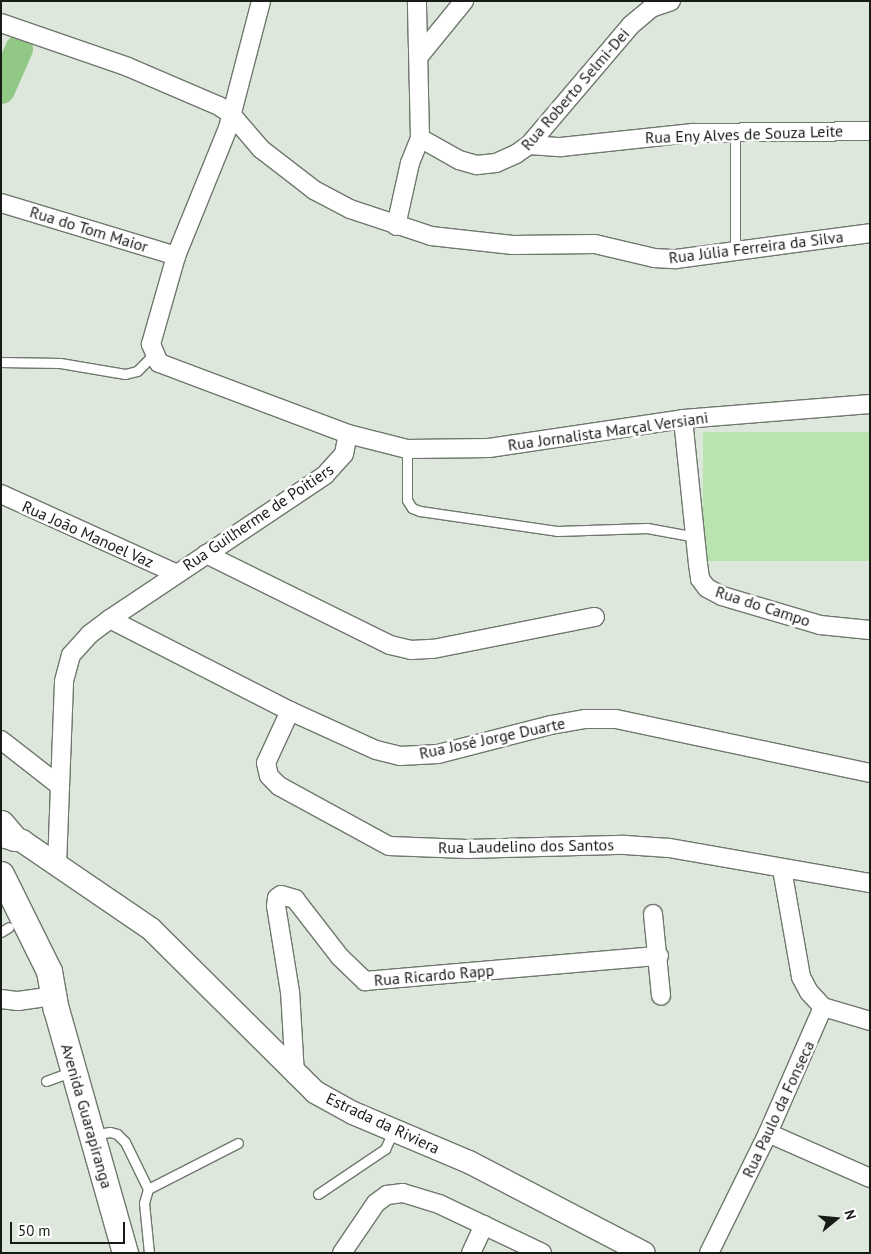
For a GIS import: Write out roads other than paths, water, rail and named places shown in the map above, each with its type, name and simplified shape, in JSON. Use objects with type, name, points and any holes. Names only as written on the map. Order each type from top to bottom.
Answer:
[{"type":"main road","name":"Avenida Guarapiranga","points":[[1,874],[49,971],[51,1003]]},
{"type":"main road","name":"Avenida Guarapiranga","points":[[4,923],[51,1003],[76,1070],[125,1253]]},
{"type":"street","points":[[261,1],[231,114],[176,256],[155,322],[151,344],[154,356],[158,362],[171,368],[348,434]]},
{"type":"street","points":[[396,226],[410,163],[420,138],[420,55],[417,1]]},
{"type":"street","points":[[420,55],[464,1]]},
{"type":"street","name":"Rua Roberto Selmi-Dei","points":[[420,138],[459,160],[478,165],[496,163],[529,145],[632,25],[651,8],[671,1]]},
{"type":"street","name":"Rua Júlia Ferreira da Silva","points":[[1,23],[136,71],[205,99],[231,114],[261,149],[314,190],[350,209],[396,226],[468,242],[595,244],[654,258],[676,259],[870,233]]},
{"type":"street","name":"Rua Eny Alves de Souza Leite","points":[[529,145],[561,147],[657,135],[735,132],[870,131]]},
{"type":"street","name":"Rua do Tom Maior","points":[[1,203],[176,256]]},
{"type":"street","name":"Rua Jornalista Marçal Versiani","points":[[348,434],[407,449],[489,448],[684,419],[870,404]]},
{"type":"street","name":"Rua do Campo","points":[[684,419],[700,579],[707,588],[722,596],[820,624],[870,630]]},
{"type":"street","name":"Rua Guilherme de Poitiers","points":[[48,858],[60,786],[64,681],[71,655],[90,634],[110,619],[175,573],[325,475],[344,454],[348,434]]},
{"type":"street","name":"Rua João Manoel Vaz","points":[[1,494],[175,573]]},
{"type":"street","points":[[206,554],[390,645],[411,650],[433,649],[595,617]]},
{"type":"street","name":"Rua José Jorge Duarte","points":[[110,619],[290,711],[376,750],[400,756],[438,754],[551,725],[585,719],[616,719],[870,773]]},
{"type":"street","name":"Rua Laudelino dos Santos","points":[[290,711],[266,763],[269,776],[279,786],[388,846],[467,849],[625,845],[669,848],[782,870],[870,883]]},
{"type":"street","points":[[1,740],[60,786]]},
{"type":"street","name":"Estrada da Riviera","points":[[4,836],[48,858],[151,930],[295,1075],[334,1103],[469,1162],[644,1253]]},
{"type":"street","points":[[782,870],[801,976],[809,992],[823,1008],[870,1021]]},
{"type":"street","name":"Rua Ricardo Rapp","points":[[295,1075],[290,992],[276,906],[277,898],[282,895],[295,899],[344,962],[365,981],[659,956]]},
{"type":"street","points":[[653,914],[659,956],[661,996]]},
{"type":"street","points":[[4,1003],[51,1003]]},
{"type":"street","name":"Rua Paulo da Fonseca","points":[[709,1253],[768,1133],[823,1008]]},
{"type":"street","points":[[768,1133],[870,1178]]},
{"type":"street","points":[[342,1253],[376,1203],[387,1195],[417,1195],[542,1253]]},
{"type":"street","points":[[471,1253],[484,1225]]},
{"type":"lane","points":[[735,132],[735,251]]},
{"type":"lane","points":[[1,362],[60,363],[124,374],[137,371],[154,356]]},
{"type":"lane","points":[[407,449],[408,500],[412,508],[420,511],[558,531],[647,528],[696,537]]},
{"type":"lane","points":[[46,1081],[76,1070]]},
{"type":"lane","points":[[318,1194],[385,1149],[394,1130]]},
{"type":"lane","points":[[93,1135],[110,1132],[117,1134],[124,1142],[148,1189],[144,1204],[149,1253]]},
{"type":"lane","points":[[148,1189],[238,1143]]},
{"type":"waterway","points":[[1,90],[19,49]]}]
